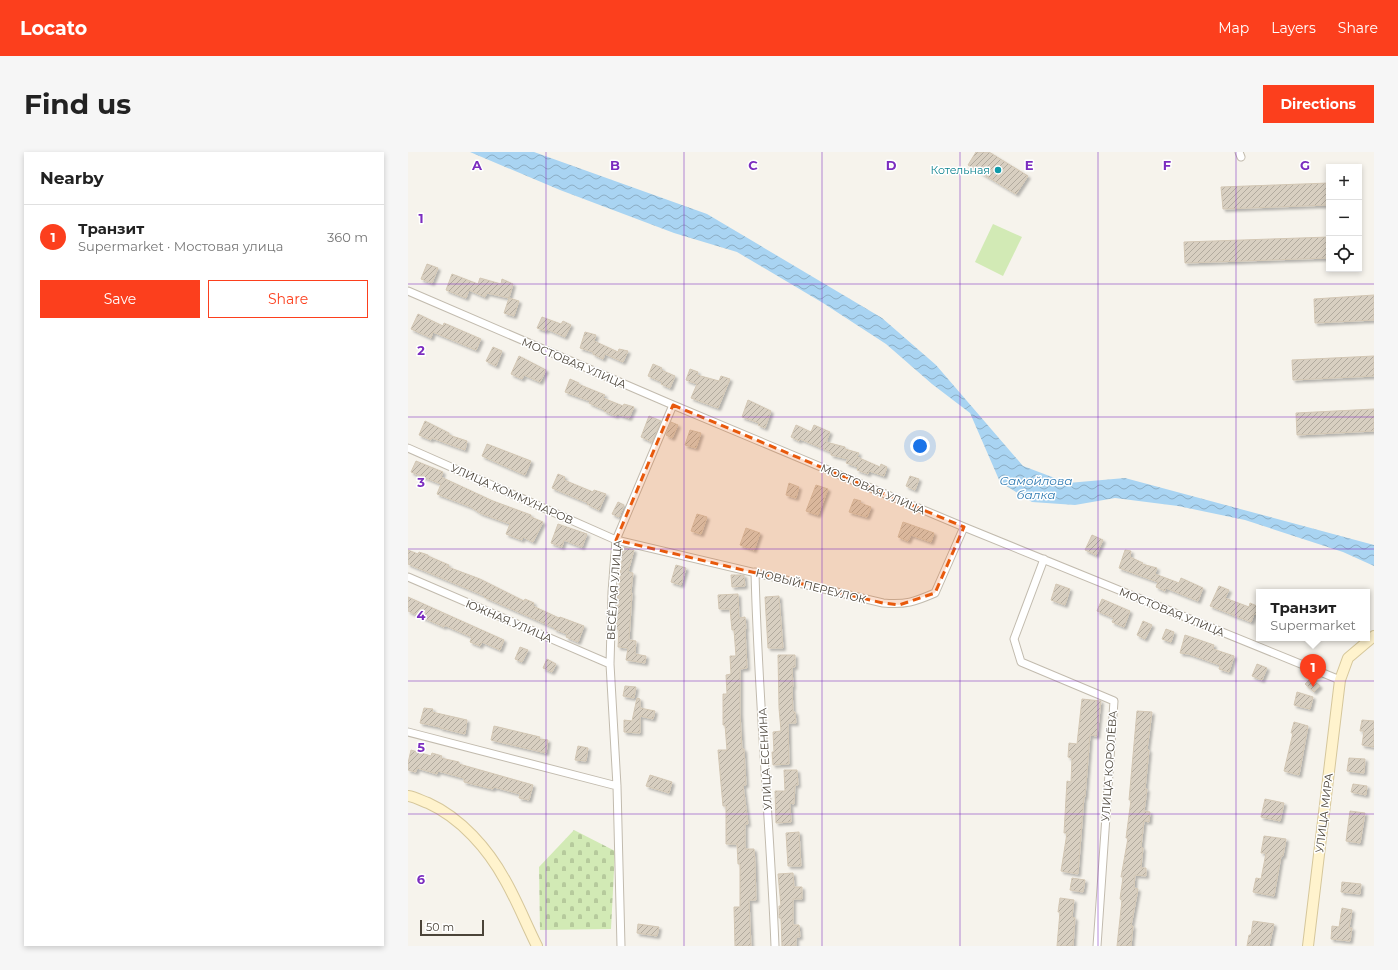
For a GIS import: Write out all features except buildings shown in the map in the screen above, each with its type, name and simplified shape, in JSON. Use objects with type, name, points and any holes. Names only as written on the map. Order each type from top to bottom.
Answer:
[{"type":"main road","name":"УЛИЦА МИРА","points":[[1308,946],[1340,680],[1348,658],[1368,641]]},
{"type":"main road","points":[[408,796],[439,808],[459,822],[478,842],[506,880],[537,946]]},
{"type":"street","name":"МОСТОВАЯ УЛИЦА","points":[[408,291],[672,405],[964,527],[1340,680]]},
{"type":"street","name":"ВЕСЁЛАЯ УЛИЦА","points":[[621,946],[617,786],[610,664],[612,592],[616,540],[672,405]]},
{"type":"street","name":"УЛИЦА КОММУНАРОВ","points":[[408,448],[616,540]]},
{"type":"street","name":"НОВЫЙ ПЕРЕУЛОК","points":[[616,540],[883,603],[899,605],[917,601],[935,593],[964,527]]},
{"type":"street","name":"УЛИЦА КОРОЛЁВА","points":[[1044,559],[1014,638],[1021,662],[1114,701],[1097,946]]},
{"type":"street","name":"УЛИЦА ЕСЕНИНА","points":[[755,572],[772,866],[775,946]]},
{"type":"street","name":"ЮЖНАЯ УЛИЦА","points":[[408,577],[610,664]]},
{"type":"street","points":[[408,732],[617,786]]},
{"type":"highlighted area","points":[[673,405],[964,527],[935,593],[899,605],[883,603],[616,540]]},
{"type":"green space","points":[[993,224],[1022,237],[1003,276],[975,262]]},
{"type":"green space","points":[[574,830],[615,851],[611,929],[540,930],[539,867]]},
{"type":"water","name":"Самойлова балка","points":[[470,152],[534,152],[707,214],[882,318],[936,365],[1023,466],[1068,483],[1125,478],[1374,545],[1374,566],[1343,552],[1245,520],[1178,506],[1115,498],[1075,505],[1032,502],[1000,482],[970,413],[932,384],[886,344],[823,303],[737,252],[674,233],[560,190]]},
{"type":"place","name":"Котельная","points":[[998,170]]},
{"type":"place","name":"Транзит","points":[[1313,687]]}]
